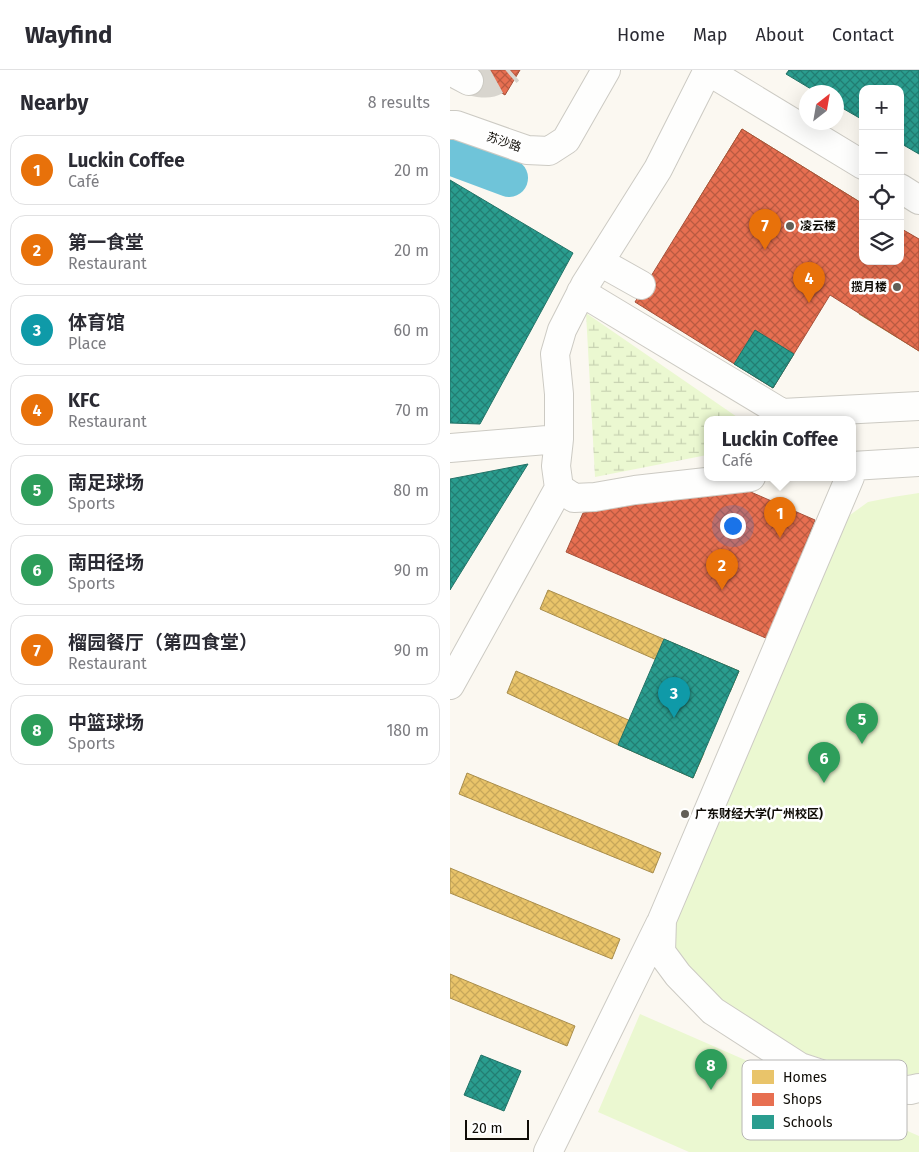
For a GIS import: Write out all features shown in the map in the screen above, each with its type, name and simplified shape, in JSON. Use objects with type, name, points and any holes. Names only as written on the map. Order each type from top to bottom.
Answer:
[{"type":"street","name":"苏沙路","points":[[450,125],[456,125],[526,150],[549,151],[566,140],[606,70]]},
{"type":"street","points":[[450,685],[558,488],[556,466],[559,439],[559,394],[555,354],[562,330],[581,292],[658,169],[708,70],[859,163]]},
{"type":"street","points":[[904,191],[919,200]]},
{"type":"street","points":[[600,262],[641,285]]},
{"type":"street","points":[[581,292],[782,413],[919,406]]},
{"type":"street","points":[[450,448],[559,439]]},
{"type":"street","points":[[856,470],[919,462]]},
{"type":"street","points":[[558,488],[574,498],[595,497],[635,490],[715,481]]},
{"type":"street","points":[[548,1152],[662,920],[848,481]]},
{"type":"street","points":[[662,920],[661,952],[678,975],[713,1011],[789,1060]]},
{"type":"green space","points":[[586,313],[736,416],[704,416],[704,456],[595,477]]},
{"type":"green space","points":[[919,493],[919,1075],[907,1075],[907,1060],[829,1060],[806,1054],[785,1044],[734,1014],[686,965],[673,944],[672,921],[838,535],[850,515],[868,502]]},
{"type":"green space","points":[[640,1014],[745,1060],[742,1060],[742,1140],[907,1140],[907,1131],[919,1136],[919,1152],[689,1152],[598,1112]]},
{"type":"building: Homes","name":"凌云楼","points":[[742,129],[859,202],[859,248],[830,295],[692,210]]},
{"type":"building: Homes","name":"揽月楼","points":[[908,233],[919,240],[919,351],[859,314],[889,265],[904,265],[904,240]]},
{"type":"building: Homes","points":[[548,590],[739,671],[730,692],[540,609]]},
{"type":"building: Homes","points":[[516,671],[704,753],[693,778],[507,693]]},
{"type":"building: Homes","points":[[467,773],[661,853],[653,873],[459,794]]},
{"type":"building: Homes","points":[[450,868],[620,939],[612,959],[450,893]]},
{"type":"building: Homes","points":[[450,974],[575,1026],[567,1046],[450,998]]},
{"type":"building: Shops","points":[[465,70],[520,70],[505,95]]},
{"type":"building: Shops","points":[[742,129],[859,202],[859,265],[904,265],[904,230],[919,239],[919,351],[830,295],[773,388],[635,302]]},
{"type":"building: Shops","points":[[737,486],[815,520],[768,639],[566,552],[583,513]]},
{"type":"building: Schools","points":[[789,70],[919,70],[919,154],[904,145],[904,85],[859,85],[859,118],[844,109],[844,85],[804,85],[786,74]]},
{"type":"building: Schools","points":[[450,180],[573,253],[480,424],[450,423]]},
{"type":"building: Schools","points":[[755,330],[794,354],[773,388],[734,364]]},
{"type":"building: Schools","points":[[528,464],[450,590],[450,479]]},
{"type":"building: Schools","points":[[664,639],[739,671],[693,778],[618,745]]},
{"type":"building: Schools","points":[[481,1055],[521,1071],[504,1111],[464,1095]]},
{"type":"waterway","points":[[450,156],[509,178]]},
{"type":"tunnel","points":[[469,81],[492,83],[510,70]]},
{"type":"place","name":"凌云楼","points":[[790,226]]},
{"type":"place","name":"榴园餐厅（第四食堂）","points":[[765,250]]},
{"type":"place","name":"揽月楼","points":[[897,287]]},
{"type":"place","name":"KFC","points":[[809,303]]},
{"type":"place","name":"Luckin Coffee","points":[[780,538]]},
{"type":"place","name":"第一食堂","points":[[722,590]]},
{"type":"place","name":"体育馆","points":[[674,718]]},
{"type":"place","name":"南足球场","points":[[862,744]]},
{"type":"place","name":"南田径场","points":[[824,783]]},
{"type":"place","name":"广东财经大学(广州校区)","points":[[685,814]]},
{"type":"place","name":"中篮球场","points":[[711,1090]]}]
